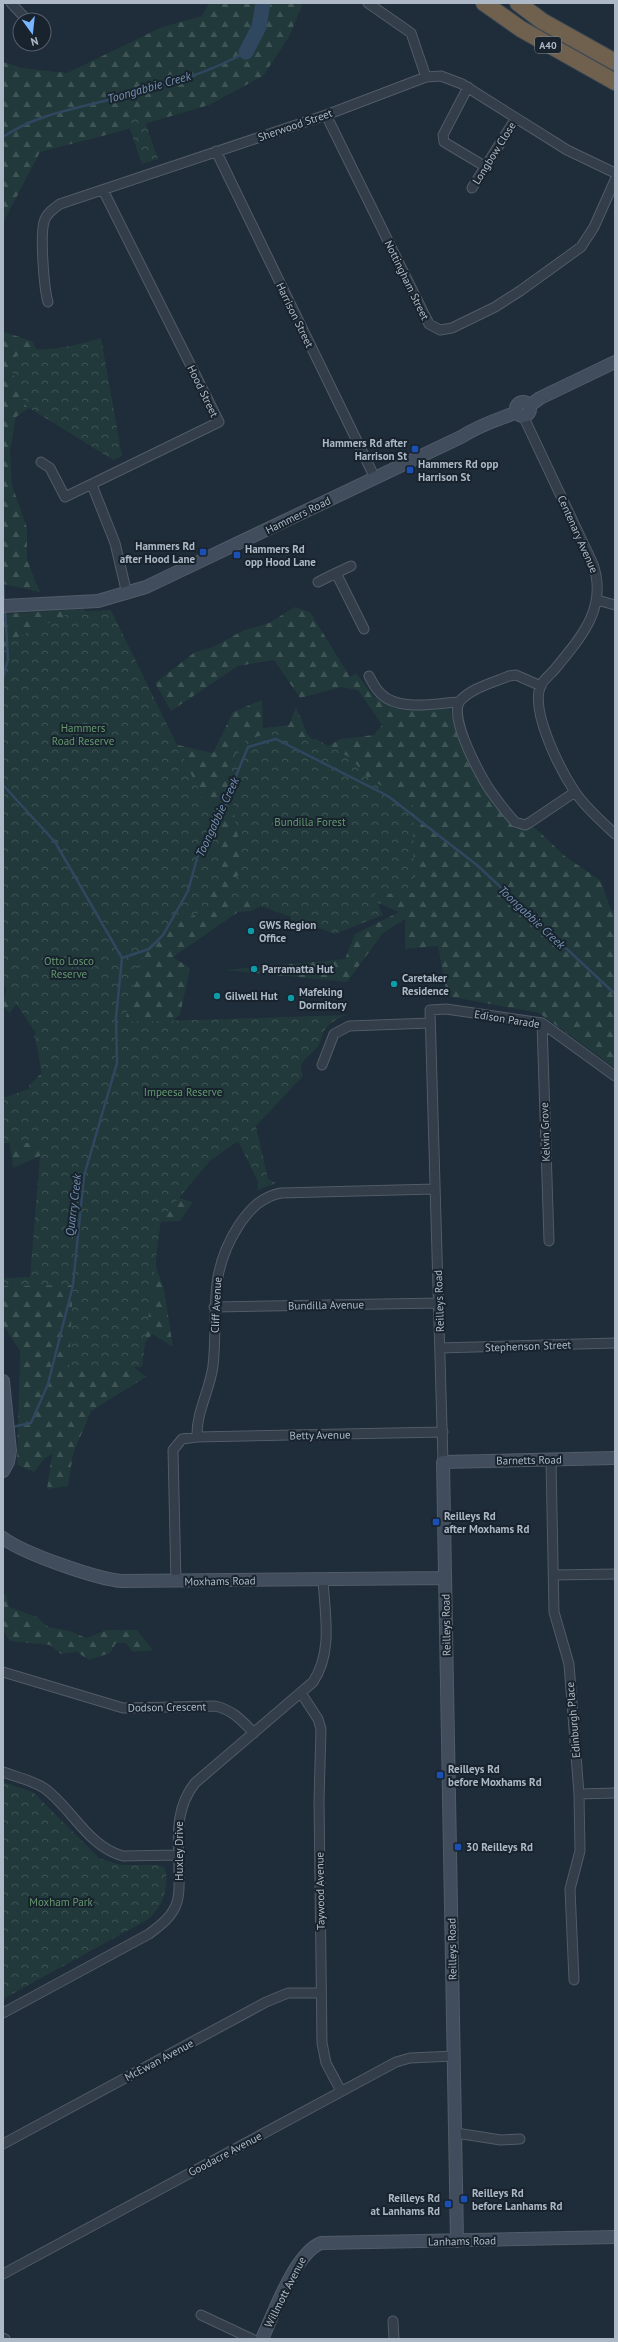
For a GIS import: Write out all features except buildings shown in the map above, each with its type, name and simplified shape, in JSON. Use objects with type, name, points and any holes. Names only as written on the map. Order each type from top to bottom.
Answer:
[{"type":"highway","name":"A40","points":[[484,3],[521,29],[615,82]]},
{"type":"highway","name":"A40","points":[[518,3],[542,21],[615,62]]},
{"type":"street","points":[[11,3],[19,12]]},
{"type":"street","points":[[368,3],[411,33],[426,77]]},
{"type":"street","name":"Sherwood Street","points":[[48,302],[44,288],[43,223],[50,212],[60,204],[326,115],[426,77],[449,77],[567,150],[615,173]]},
{"type":"street","points":[[468,88],[443,135],[444,142],[486,167]]},
{"type":"street","name":"Nottingham Street","points":[[326,115],[429,324],[440,330],[452,328],[508,299],[581,247],[594,227],[615,180]]},
{"type":"street","name":"Longbow Close","points":[[472,188],[516,118]]},
{"type":"street","name":"Harrison Street","points":[[216,152],[375,478]]},
{"type":"street","name":"Hood Street","points":[[41,462],[50,468],[65,497],[219,422],[103,190]]},
{"type":"street","name":"Hammers Road","points":[[3,606],[98,601],[127,594],[172,576],[461,437],[480,425],[524,411],[540,398],[615,362]]},
{"type":"street","name":"Centenary Avenue","points":[[524,411],[528,426],[594,564],[599,587],[597,600],[587,626],[541,686]]},
{"type":"street","points":[[92,485],[115,543],[127,594]]},
{"type":"street","points":[[318,582],[351,566]]},
{"type":"street","points":[[336,573],[364,629]]},
{"type":"street","points":[[597,600],[615,605]]},
{"type":"street","points":[[575,792],[529,823],[525,825],[515,822],[492,794],[473,761],[459,721],[457,707],[459,702],[470,693],[509,676],[516,675],[541,686],[539,703],[540,719],[551,746],[575,792],[589,809],[615,834]]},
{"type":"street","points":[[369,676],[380,694],[397,703],[416,705],[459,702]]},
{"type":"street","name":"Edison Parade","points":[[430,1010],[446,1009],[542,1023],[615,1076]]},
{"type":"street","name":"Reilleys Road","points":[[430,1010],[443,1462],[457,2241]]},
{"type":"street","points":[[322,1065],[334,1034],[349,1026],[430,1023]]},
{"type":"street","name":"Kelvin Grove","points":[[542,1023],[549,1241]]},
{"type":"street","name":"Cliff Avenue","points":[[197,1437],[198,1419],[213,1365],[214,1307],[217,1272],[226,1247],[248,1212],[266,1198],[289,1192],[435,1190]]},
{"type":"street","name":"Bundilla Avenue","points":[[214,1307],[439,1303]]},
{"type":"street","name":"Stephenson Street","points":[[440,1348],[615,1343]]},
{"type":"street","points":[[3,1381],[10,1446],[10,1457],[3,1471]]},
{"type":"street","name":"Betty Avenue","points":[[197,1437],[442,1432]]},
{"type":"street","points":[[176,1582],[174,1450],[182,1439],[197,1437]]},
{"type":"street","name":"Barnetts Road","points":[[443,1462],[615,1458]]},
{"type":"street","name":"Edinburgh Place","points":[[551,1460],[555,1619],[569,1664],[579,1794],[580,1851],[570,1889],[574,1980]]},
{"type":"street","name":"Moxhams Road","points":[[3,1538],[20,1547],[102,1578],[137,1582],[445,1578]]},
{"type":"street","points":[[554,1575],[615,1574]]},
{"type":"street","name":"Huxley Drive","points":[[3,2013],[149,1934],[163,1924],[177,1902],[179,1855],[178,1820],[182,1801],[195,1783],[301,1693],[319,1674],[326,1652],[323,1580]]},
{"type":"street","name":"Dodson Crescent","points":[[3,1672],[122,1708],[215,1706],[228,1709],[238,1716],[254,1733]]},
{"type":"street","name":"Taywood Avenue","points":[[301,1693],[318,1719],[321,1729],[319,1801],[323,2053],[326,2063],[341,2091]]},
{"type":"street","points":[[3,1772],[44,1788],[100,1845],[115,1854],[122,1856],[179,1855]]},
{"type":"street","points":[[579,1794],[615,1793]]},
{"type":"street","name":"McEwan Avenue","points":[[3,2144],[266,2002],[288,1993],[321,1993]]},
{"type":"street","name":"Goodacre Avenue","points":[[3,2274],[400,2060],[454,2056]]},
{"type":"street","points":[[456,2133],[501,2140],[520,2138]]},
{"type":"street","name":"Lanhams Road","points":[[311,2248],[321,2243],[330,2242],[457,2241],[615,2237]]},
{"type":"street","name":"Willmott Avenue","points":[[262,2339],[297,2265],[311,2248]]},
{"type":"street","points":[[201,2315],[252,2339]]},
{"type":"street","points":[[394,2321],[394,2339]]},
{"type":"green space","points":[[209,3],[303,3],[289,37],[263,76],[209,105],[114,133],[40,152],[3,223],[3,62],[22,68],[67,73],[162,27],[202,16]]},
{"type":"green space","points":[[143,116],[158,159],[142,164],[127,121]]},
{"type":"green space","points":[[3,325],[4,332],[32,341],[42,360],[41,400],[16,417],[10,452],[12,485],[27,528],[27,560],[40,592],[3,584]]},
{"type":"green space","points":[[101,338],[122,456],[113,460],[26,406],[9,364],[14,358],[27,351],[69,346]]},
{"type":"green space","points":[[295,607],[310,612],[350,677],[356,673],[374,697],[406,709],[449,706],[469,763],[492,801],[515,829],[534,827],[566,857],[601,881],[611,910],[615,912],[615,1068],[539,1013],[447,996],[438,946],[405,949],[405,919],[383,933],[347,982],[224,970],[345,959],[355,934],[399,912],[371,900],[336,928],[292,923],[285,894],[251,911],[238,912],[173,957],[190,968],[180,1015],[156,1032],[319,1045],[301,1064],[273,1080],[246,1144],[216,1138],[177,1171],[180,1198],[193,1202],[180,1221],[157,1222],[156,1267],[164,1289],[173,1347],[152,1334],[129,1363],[146,1377],[91,1411],[73,1454],[68,1486],[47,1489],[52,1454],[44,1459],[34,1472],[17,1465],[20,1351],[3,1325],[3,1286],[6,1284],[34,1281],[42,1155],[13,1168],[3,1096],[34,1107],[29,1085],[46,1069],[33,1036],[59,1032],[24,993],[10,1013],[3,1007],[3,999],[10,980],[3,931],[3,614],[84,609],[88,620],[161,741],[213,753],[233,712],[262,700],[263,728],[289,725],[296,707],[307,733],[320,751],[340,739],[374,735],[382,725],[358,690],[341,687],[300,698],[274,660],[238,666],[171,711],[155,683],[195,652],[213,647],[244,630],[269,623]]},
{"type":"green space","points":[[111,610],[219,831],[222,844],[221,882],[195,903],[219,898],[203,911],[172,925],[160,934],[148,947],[135,974],[125,1022],[348,1015],[336,1020],[326,1028],[320,1043],[301,1064],[303,1076],[256,1126],[268,1179],[276,1183],[256,1191],[258,1182],[238,1141],[210,1161],[161,1219],[142,1367],[69,1368],[73,1285],[3,1286],[3,1278],[30,1277],[41,1143],[3,1143],[3,1098],[43,1084],[35,1032],[3,984],[3,648],[16,638],[72,612]]},
{"type":"green space","name":"Bundilla Forest","points":[[279,730],[295,737],[316,739],[351,758],[367,777],[413,805],[414,893],[374,894],[383,915],[335,934],[248,901],[250,897],[219,898],[240,873],[240,848],[233,808],[231,760],[246,740]]},
{"type":"green space","points":[[3,1594],[6,1594],[9,1607],[37,1617],[48,1627],[70,1631],[86,1638],[107,1630],[137,1630],[153,1650],[133,1652],[126,1643],[116,1643],[110,1653],[89,1660],[77,1652],[61,1654],[50,1645],[10,1641],[3,1631]]},
{"type":"green space","name":"Moxham Park","points":[[3,1782],[33,1792],[99,1858],[121,1865],[159,1865],[165,1868],[166,1883],[164,1897],[161,1904],[147,1920],[3,1999]]},
{"type":"waterway","name":"Toongabbie Creek","points":[[246,52],[259,27],[263,3]]},
{"type":"waterway","name":"Toongabbie Creek","points":[[3,137],[30,122],[60,112],[184,79],[216,67],[246,52]]},
{"type":"waterway","name":"Toongabbie Creek","points":[[3,579],[4,602]]},
{"type":"waterway","name":"Toongabbie Creek","points":[[3,678],[8,659],[5,609]]},
{"type":"waterway","name":"Toongabbie Creek","points":[[122,958],[149,949],[163,935],[188,891],[199,851],[221,812],[248,747],[276,739],[388,796],[478,866],[615,994]]},
{"type":"waterway","name":"Toongabbie Creek","points":[[3,785],[55,842],[122,958]]},
{"type":"waterway","name":"Quarry Creek","points":[[12,1427],[31,1423],[48,1384],[73,1285],[84,1176],[117,1063],[116,1018],[122,958]]},
{"type":"place","name":"Hammers Rd after Harrison St","points":[[415,449]]},
{"type":"place","name":"Hammers Rd opp Harrison St","points":[[410,470]]},
{"type":"place","name":"Hammers Rd after Hood Lane","points":[[203,552]]},
{"type":"place","name":"Hammers Rd opp Hood Lane","points":[[237,555]]},
{"type":"place","name":"GWS Region Office","points":[[251,931]]},
{"type":"place","name":"Parramatta Hut","points":[[254,969]]},
{"type":"place","name":"Caretaker Residence","points":[[394,984]]},
{"type":"place","name":"Gilwell Hut","points":[[217,996]]},
{"type":"place","name":"Mafeking Dormitory","points":[[291,998]]},
{"type":"place","name":"Reilleys Rd after Moxhams Rd","points":[[436,1522]]},
{"type":"place","name":"Reilleys Rd before Moxhams Rd","points":[[440,1775]]},
{"type":"place","name":"30 Reilleys Rd","points":[[458,1847]]},
{"type":"place","name":"Reilleys Rd before Lanhams Rd","points":[[464,2199]]},
{"type":"place","name":"Reilleys Rd at Lanhams Rd","points":[[448,2204]]},
{"type":"park label","name":"Hammers Road Reserve","points":[[83,734]]},
{"type":"park label","name":"Otto Losco Reserve","points":[[69,967]]},
{"type":"park label","name":"Impeesa Reserve","points":[[183,1092]]}]
